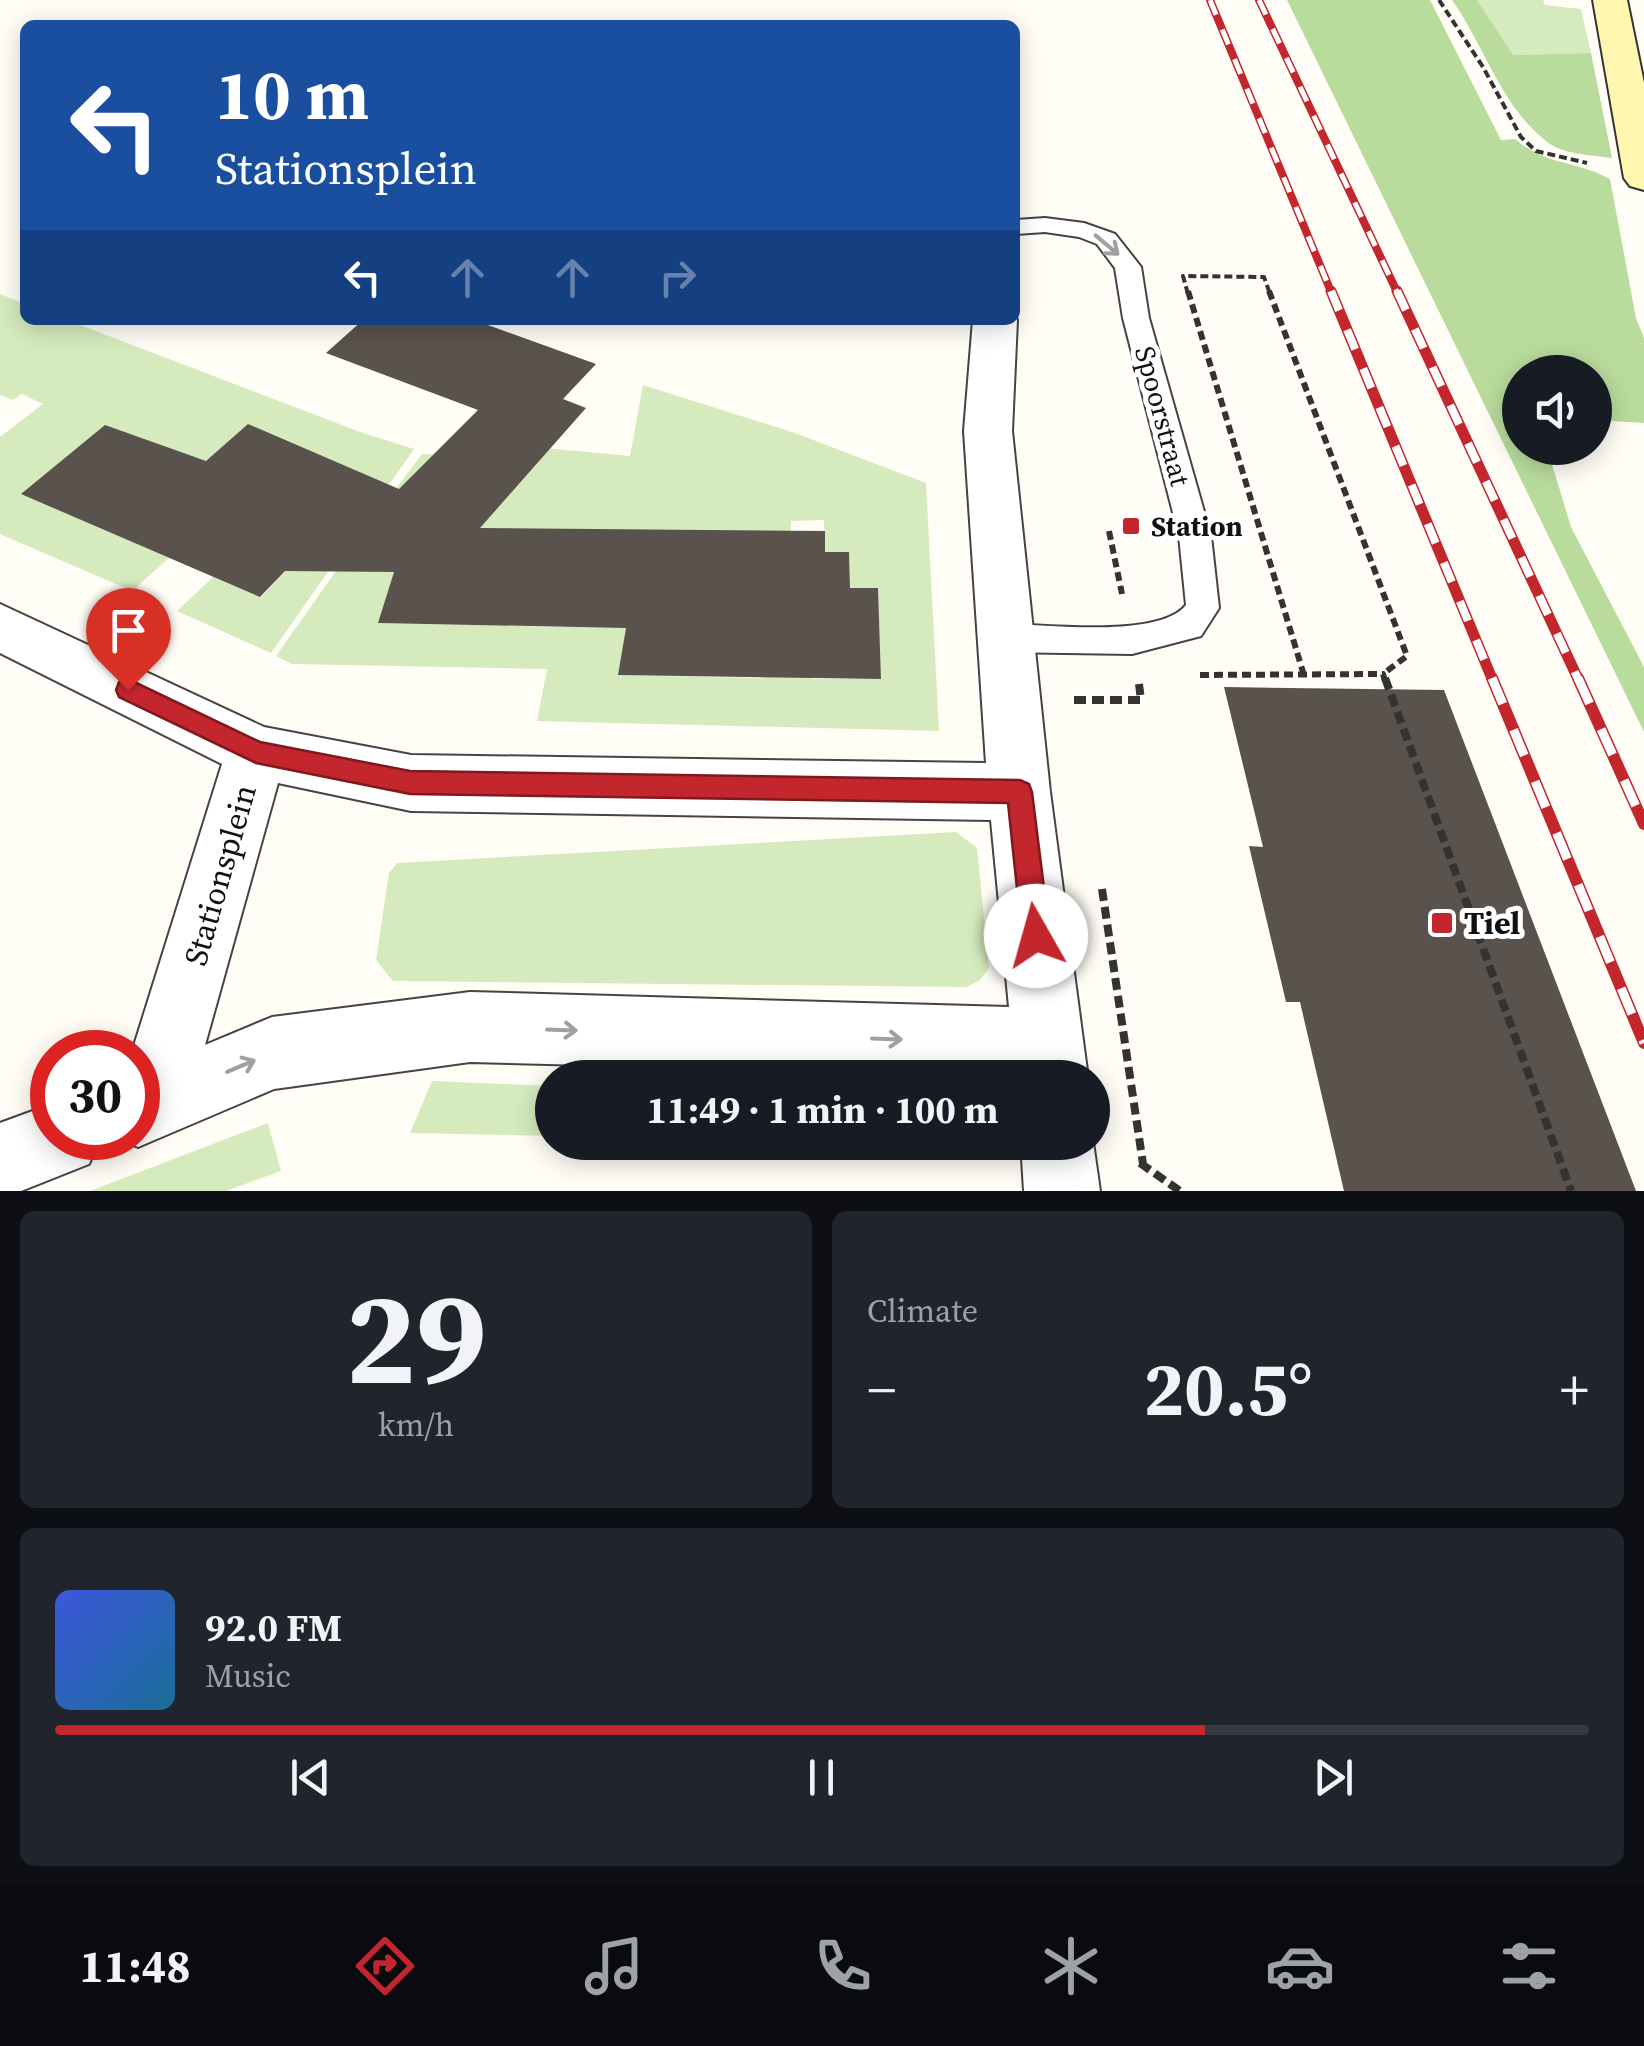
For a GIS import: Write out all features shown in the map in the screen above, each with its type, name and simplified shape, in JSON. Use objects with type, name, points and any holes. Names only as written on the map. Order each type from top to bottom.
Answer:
[{"type":"street","points":[[1610,0],[1643,175]]},
{"type":"street","points":[[995,325],[988,431],[1020,792]]},
{"type":"street","points":[[0,627],[256,752]]},
{"type":"street","name":"Stationsplein","points":[[160,1059],[256,752],[410,783],[1020,792],[1050,1060]]},
{"type":"street","name":"Stationsplein","points":[[160,1101],[272,1053],[470,1027],[1033,1060]]},
{"type":"street","points":[[0,1161],[30,1150]]},
{"type":"street","points":[[1059,1160],[1062,1191]]},
{"type":"lane","name":"Spoorstraat","points":[[1008,638],[1132,640],[1188,626],[1203,608],[1195,536],[1136,318],[1128,268],[1106,240],[1084,230],[1020,227]]},
{"type":"path","points":[[1439,0],[1483,67],[1521,137],[1536,152],[1643,175]]},
{"type":"path","points":[[1194,675],[1384,674],[1406,656],[1264,277],[1183,276],[1303,672]]},
{"type":"path","points":[[1384,674],[1570,1191]]},
{"type":"path","points":[[1073,700],[1076,719]]},
{"type":"path","points":[[1100,874],[1143,1164],[1180,1191]]},
{"type":"green space","points":[[1287,0],[1430,0],[1501,140],[1515,139],[1538,154],[1610,179],[1636,318],[1644,338],[1644,423],[1612,421],[1612,355],[1502,355],[1502,441]]},
{"type":"green space","points":[[1452,0],[1477,0],[1513,55],[1591,53],[1612,158],[1561,149],[1530,127],[1505,93]]},
{"type":"green space","points":[[1477,0],[1543,0],[1545,5],[1581,9],[1591,53],[1512,55]]},
{"type":"green space","points":[[0,294],[20,302],[20,325],[80,325],[414,449],[271,653],[177,611],[213,577],[261,597],[309,546],[125,538],[169,558],[132,591],[0,534],[0,437],[43,404],[22,394],[13,400],[0,395]]},
{"type":"green space","points":[[643,385],[795,433],[926,483],[939,731],[537,721],[547,669],[292,664],[276,656],[348,554],[370,572],[394,572],[379,623],[564,627],[574,575],[364,531],[422,454],[489,457],[545,448],[630,456]],"holes":[[[824,520],[825,552],[849,553],[850,578],[844,588],[878,588],[881,679],[813,679],[813,578],[790,552],[791,521]],[[627,621],[764,624],[761,678],[619,675]]]},
{"type":"green space","points":[[1514,465],[1552,465],[1571,527],[1644,667],[1644,732]]},
{"type":"green space","points":[[956,832],[977,848],[989,968],[979,981],[966,987],[393,981],[376,960],[389,873],[397,863]]},
{"type":"green space","points":[[432,1081],[535,1085],[535,1136],[410,1133]]},
{"type":"green space","points":[[268,1123],[281,1171],[226,1191],[90,1191]]},
{"type":"building","points":[[357,325],[488,325],[596,364],[563,399],[586,408],[480,528],[825,531],[825,552],[849,552],[850,588],[878,588],[881,679],[618,675],[626,628],[378,623],[394,572],[285,571],[260,597],[21,494],[105,425],[206,461],[248,424],[399,489],[478,410],[326,353]]},
{"type":"building","points":[[1224,687],[1444,690],[1636,1191],[1344,1191],[1300,1002],[1286,1002],[1249,846],[1263,847]]},
{"type":"railway","points":[[1210,0],[1332,294]]},
{"type":"railway","points":[[1259,0],[1398,294]]},
{"type":"railway","points":[[1331,291],[1493,681]]},
{"type":"railway","points":[[1397,291],[1579,681]]},
{"type":"railway","points":[[1492,678],[1644,1043]]},
{"type":"railway","points":[[1578,678],[1644,824]]},
{"type":"place","name":"Station","points":[[1131,526]]},
{"type":"place","name":"Tiel","points":[[1442,923]]},
{"type":"route","points":[[128,690],[256,752],[410,783],[1020,792],[1036,936]]}]
